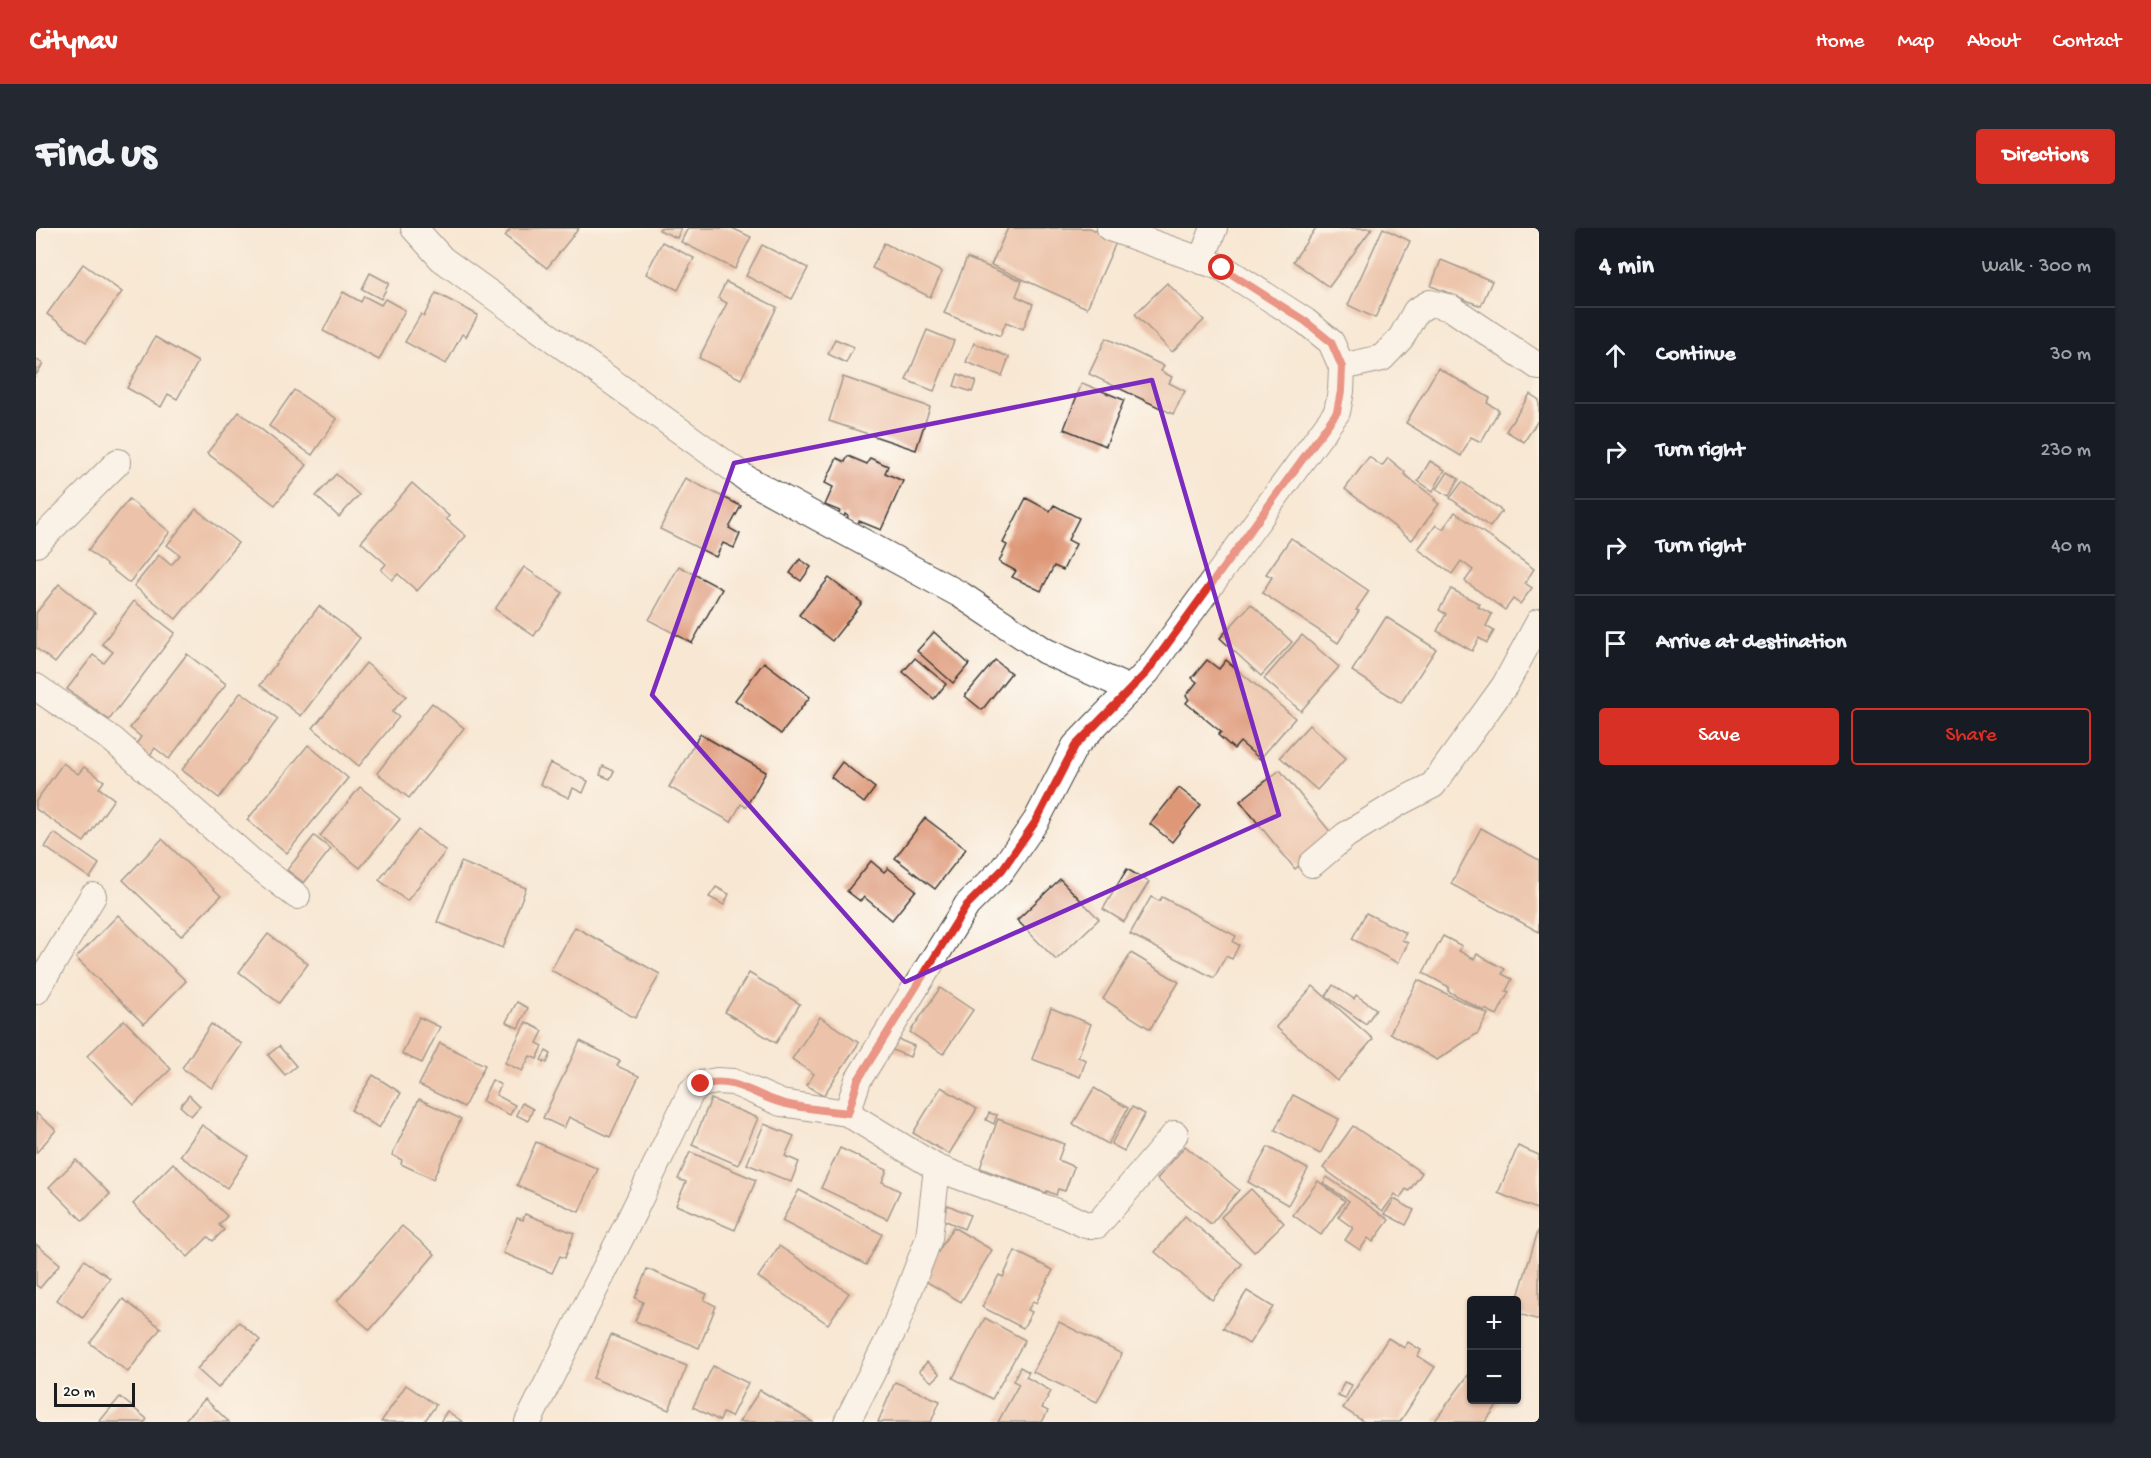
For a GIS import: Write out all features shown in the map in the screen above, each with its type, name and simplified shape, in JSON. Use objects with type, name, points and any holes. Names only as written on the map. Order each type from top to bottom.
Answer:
[{"type":"street","points":[[414,228],[442,259],[747,479],[962,595],[1044,651],[1130,689]]},
{"type":"street","points":[[848,1113],[858,1080],[967,905],[1002,870],[1036,821],[1075,746],[1147,672],[1337,412],[1342,367],[1331,342],[1305,321],[1222,268],[1110,228]]},
{"type":"street","points":[[1201,261],[1214,228]]},
{"type":"street","points":[[1342,367],[1382,358],[1401,338],[1416,311],[1430,303],[1451,308],[1539,367]]},
{"type":"street","points":[[36,544],[118,462]]},
{"type":"street","points":[[1312,864],[1346,835],[1433,785],[1505,685],[1539,622]]},
{"type":"street","points":[[36,687],[113,740],[250,860],[297,896]]},
{"type":"street","points":[[36,991],[93,896]]},
{"type":"street","points":[[528,1422],[691,1092],[701,1084],[717,1081],[733,1082],[782,1103],[848,1113],[937,1168],[1086,1225],[1097,1225],[1175,1134]]},
{"type":"street","points":[[847,1422],[896,1327],[929,1238],[937,1168]]},
{"type":"highlighted area","points":[[1152,380],[1279,815],[905,982],[652,695],[734,463]]},
{"type":"building","points":[[511,228],[579,228],[547,268],[505,236]]},
{"type":"building","points":[[660,228],[681,228],[677,238],[659,230]]},
{"type":"building","points":[[688,228],[732,228],[751,237],[735,269],[681,242]]},
{"type":"building","points":[[1008,228],[1090,228],[1117,240],[1087,308],[991,265]]},
{"type":"building","points":[[1316,228],[1372,228],[1329,287],[1293,261]]},
{"type":"building","points":[[1383,228],[1410,241],[1375,318],[1348,305]]},
{"type":"building","points":[[662,242],[694,258],[678,290],[646,274]]},
{"type":"building","points":[[884,243],[942,272],[930,297],[872,268]]},
{"type":"building","points":[[762,245],[808,268],[792,299],[746,276]]},
{"type":"building","points":[[967,258],[1022,281],[1016,296],[1033,304],[1023,329],[1006,322],[1000,336],[944,313]]},
{"type":"building","points":[[1441,260],[1492,281],[1481,306],[1431,286]]},
{"type":"building","points":[[83,264],[122,292],[86,342],[47,314]]},
{"type":"building","points":[[370,273],[389,283],[381,299],[362,289]]},
{"type":"building","points":[[726,282],[777,307],[741,379],[699,358],[727,303],[718,298]]},
{"type":"building","points":[[1167,283],[1204,320],[1172,352],[1135,314]]},
{"type":"building","points":[[343,292],[361,302],[364,296],[381,305],[385,299],[405,310],[379,360],[323,331]]},
{"type":"building","points":[[436,293],[478,315],[466,337],[462,334],[446,364],[405,342],[421,314],[424,316]]},
{"type":"building","points":[[927,330],[954,341],[934,391],[906,380]]},
{"type":"building","points":[[155,337],[198,362],[177,399],[168,394],[161,407],[127,388]]},
{"type":"building","points":[[1106,338],[1164,366],[1161,371],[1172,377],[1169,383],[1185,391],[1173,414],[1089,374]]},
{"type":"building","points":[[835,339],[854,347],[846,363],[828,354]]},
{"type":"building","points":[[974,343],[1009,357],[1002,376],[966,362]]},
{"type":"building","points":[[36,359],[43,364],[36,375]]},
{"type":"building","points":[[1438,368],[1490,398],[1487,403],[1499,410],[1481,442],[1471,437],[1461,456],[1406,423]]},
{"type":"building","points":[[958,374],[976,381],[972,392],[954,386]]},
{"type":"building","points":[[843,377],[930,407],[916,450],[829,421]]},
{"type":"building","points":[[1082,383],[1124,400],[1106,446],[1064,429]]},
{"type":"building","points":[[294,390],[337,419],[312,455],[269,426]]},
{"type":"building","points":[[1530,394],[1539,400],[1539,419],[1524,442],[1506,431]]},
{"type":"building","points":[[239,412],[307,465],[275,505],[207,453]]},
{"type":"building","points":[[848,456],[867,464],[870,458],[888,466],[885,473],[903,481],[881,530],[859,521],[857,525],[847,520],[848,516],[845,514],[844,517],[838,514],[840,511],[825,505],[833,487],[825,483],[837,458],[845,462]]},
{"type":"building","points":[[1369,457],[1382,466],[1388,458],[1439,504],[1412,540],[1345,489]]},
{"type":"building","points":[[1430,461],[1445,470],[1433,491],[1418,481]]},
{"type":"building","points":[[1448,472],[1459,479],[1449,496],[1437,489]]},
{"type":"building","points":[[336,474],[359,495],[339,517],[316,496]]},
{"type":"building","points":[[685,478],[741,506],[729,528],[740,534],[734,548],[723,543],[716,557],[660,529]]},
{"type":"building","points":[[1462,482],[1502,511],[1490,527],[1450,498]]},
{"type":"building","points":[[412,483],[449,516],[446,519],[466,536],[417,591],[398,574],[392,580],[381,570],[386,564],[361,542]]},
{"type":"building","points":[[1026,498],[1050,511],[1054,505],[1079,518],[1068,540],[1076,544],[1063,570],[1054,566],[1041,591],[1012,577],[1016,571],[999,562],[1007,545],[1003,543]]},
{"type":"building","points":[[129,499],[170,532],[129,583],[88,550]]},
{"type":"building","points":[[196,509],[238,543],[176,619],[134,586],[159,555],[171,565],[180,555],[167,545]]},
{"type":"building","points":[[1455,512],[1534,569],[1525,583],[1532,588],[1520,604],[1513,599],[1505,610],[1465,581],[1473,570],[1461,561],[1452,574],[1418,549],[1436,525],[1443,529]]},
{"type":"building","points":[[1291,538],[1369,591],[1338,643],[1262,593],[1272,577],[1266,574]]},
{"type":"building","points":[[800,559],[811,567],[801,581],[790,573]]},
{"type":"building","points":[[679,566],[722,589],[692,643],[649,620]]},
{"type":"building","points":[[524,567],[563,593],[534,636],[495,609]]},
{"type":"building","points":[[829,578],[862,603],[832,641],[799,615]]},
{"type":"building","points":[[59,584],[95,613],[55,663],[36,648],[36,613]]},
{"type":"building","points":[[1451,589],[1480,604],[1478,607],[1492,614],[1486,626],[1494,631],[1487,643],[1479,638],[1472,651],[1437,631],[1446,614],[1439,610]]},
{"type":"building","points":[[134,601],[175,633],[109,720],[67,689],[93,655],[104,663],[113,652],[102,644]]},
{"type":"building","points":[[1251,604],[1292,642],[1261,676],[1220,638]]},
{"type":"building","points":[[319,606],[360,638],[301,716],[260,685]]},
{"type":"building","points":[[1386,617],[1436,649],[1401,703],[1352,671]]},
{"type":"building","points":[[934,632],[969,664],[953,683],[917,651]]},
{"type":"building","points":[[1302,635],[1339,667],[1301,711],[1264,679]]},
{"type":"building","points":[[187,654],[226,684],[169,759],[155,748],[148,758],[134,747],[141,737],[130,728]]},
{"type":"building","points":[[915,658],[946,684],[934,699],[903,672]]},
{"type":"building","points":[[995,660],[1011,673],[982,710],[965,696]]},
{"type":"building","points":[[1207,660],[1219,669],[1226,660],[1295,718],[1260,759],[1240,742],[1234,749],[1218,735],[1221,732],[1186,703],[1189,699],[1186,696],[1197,682],[1192,678]]},
{"type":"building","points":[[764,662],[810,697],[781,734],[735,700]]},
{"type":"building","points":[[366,663],[406,696],[392,712],[399,717],[359,766],[313,728]]},
{"type":"building","points":[[241,692],[278,719],[219,798],[182,770]]},
{"type":"building","points":[[432,703],[464,728],[409,798],[377,773]]},
{"type":"building","points":[[1309,725],[1346,758],[1317,790],[1280,757]]},
{"type":"building","points":[[700,734],[766,772],[746,807],[741,804],[731,822],[669,787]]},
{"type":"building","points":[[308,745],[348,778],[287,853],[247,820]]},
{"type":"building","points":[[842,762],[875,788],[864,803],[831,777]]},
{"type":"building","points":[[63,763],[78,774],[84,767],[104,781],[99,788],[114,799],[84,842],[36,809],[36,801]]},
{"type":"building","points":[[550,763],[588,781],[583,793],[573,788],[569,798],[540,784]]},
{"type":"building","points":[[603,766],[614,771],[610,779],[600,775]]},
{"type":"building","points":[[1280,770],[1332,834],[1322,847],[1295,869],[1240,801]]},
{"type":"building","points":[[360,787],[400,819],[360,868],[320,836]]},
{"type":"building","points":[[1179,788],[1201,805],[1172,842],[1150,824]]},
{"type":"building","points":[[925,818],[966,849],[935,889],[895,858]]},
{"type":"building","points":[[1481,828],[1539,860],[1539,932],[1451,884]]},
{"type":"building","points":[[418,830],[446,851],[407,901],[379,880]]},
{"type":"building","points":[[54,833],[99,864],[90,878],[45,847]]},
{"type":"building","points":[[314,836],[331,849],[304,883],[287,870]]},
{"type":"building","points":[[162,839],[221,896],[181,936],[123,880]]},
{"type":"building","points":[[871,861],[884,872],[888,868],[916,890],[892,920],[864,897],[860,901],[847,891]]},
{"type":"building","points":[[461,862],[526,888],[503,948],[437,922]]},
{"type":"building","points":[[1127,869],[1149,882],[1124,922],[1103,909]]},
{"type":"building","points":[[1060,879],[1099,919],[1056,960],[1017,920]]},
{"type":"building","points":[[716,887],[729,894],[724,905],[709,897]]},
{"type":"building","points":[[1151,897],[1159,901],[1162,897],[1236,936],[1233,942],[1239,945],[1232,959],[1226,956],[1214,978],[1130,934]]},
{"type":"building","points":[[1366,913],[1406,933],[1402,940],[1408,943],[1398,963],[1352,939]]},
{"type":"building","points":[[118,915],[186,981],[144,1024],[76,958]]},
{"type":"building","points":[[575,927],[660,974],[635,1018],[551,970]]},
{"type":"building","points":[[268,934],[308,964],[279,1003],[239,972]]},
{"type":"building","points":[[1443,936],[1462,946],[1459,951],[1474,959],[1477,954],[1505,969],[1502,974],[1512,979],[1506,991],[1509,992],[1497,1015],[1485,1009],[1484,1011],[1448,991],[1449,987],[1423,973]]},
{"type":"building","points":[[1131,953],[1179,982],[1150,1029],[1103,999]]},
{"type":"building","points":[[749,973],[800,1004],[776,1043],[725,1012]]},
{"type":"building","points":[[1418,980],[1488,1014],[1478,1033],[1437,1060],[1390,1033]]},
{"type":"building","points":[[1333,985],[1354,999],[1356,995],[1376,1009],[1366,1024],[1326,996]]},
{"type":"building","points":[[1313,986],[1373,1039],[1337,1081],[1276,1027]]},
{"type":"building","points":[[940,988],[973,1010],[943,1054],[910,1032]]},
{"type":"building","points":[[517,1002],[528,1008],[518,1028],[506,1022]]},
{"type":"building","points":[[1051,1008],[1091,1024],[1078,1057],[1086,1060],[1080,1077],[1032,1059]]},
{"type":"building","points":[[419,1017],[440,1027],[422,1063],[402,1054]]},
{"type":"building","points":[[820,1017],[859,1043],[823,1096],[806,1085],[814,1074],[792,1059]]},
{"type":"building","points":[[124,1020],[171,1069],[134,1105],[87,1056]]},
{"type":"building","points":[[526,1022],[543,1031],[537,1043],[543,1046],[537,1059],[530,1056],[522,1071],[505,1063]]},
{"type":"building","points":[[211,1024],[242,1044],[212,1088],[182,1068]]},
{"type":"building","points":[[895,1038],[914,1046],[910,1057],[890,1049]]},
{"type":"building","points":[[580,1041],[620,1061],[617,1066],[639,1076],[610,1137],[569,1117],[564,1128],[543,1118]]},
{"type":"building","points":[[440,1043],[485,1065],[464,1107],[419,1085]]},
{"type":"building","points":[[279,1046],[296,1066],[285,1075],[268,1055]]},
{"type":"building","points":[[546,1051],[551,1054],[547,1063],[541,1060]]},
{"type":"building","points":[[373,1075],[401,1093],[379,1128],[351,1110]]},
{"type":"building","points":[[492,1080],[501,1085],[496,1095],[515,1105],[510,1115],[482,1101]]},
{"type":"building","points":[[941,1087],[977,1109],[949,1154],[913,1133]]},
{"type":"building","points":[[1094,1088],[1128,1108],[1108,1144],[1073,1124]]},
{"type":"building","points":[[189,1095],[200,1106],[191,1116],[180,1106]]},
{"type":"building","points":[[1293,1095],[1339,1119],[1320,1154],[1275,1130]]},
{"type":"building","points":[[419,1099],[461,1119],[433,1179],[401,1164],[402,1160],[392,1155]]},
{"type":"building","points":[[711,1099],[758,1118],[738,1165],[692,1145]]},
{"type":"building","points":[[522,1103],[533,1109],[528,1121],[516,1115]]},
{"type":"building","points":[[1132,1107],[1145,1114],[1124,1151],[1111,1144]]},
{"type":"building","points":[[36,1113],[56,1130],[36,1153]]},
{"type":"building","points":[[989,1113],[997,1115],[994,1124],[986,1120]]},
{"type":"building","points":[[998,1119],[1064,1144],[1058,1160],[1074,1167],[1065,1191],[1058,1189],[1056,1195],[1047,1191],[1046,1193],[980,1168]]},
{"type":"building","points":[[764,1124],[794,1136],[785,1156],[799,1162],[791,1182],[747,1164]]},
{"type":"building","points":[[202,1125],[248,1156],[227,1188],[180,1156]]},
{"type":"building","points":[[1353,1126],[1422,1173],[1409,1191],[1406,1189],[1400,1198],[1395,1194],[1383,1211],[1323,1168]]},
{"type":"building","points":[[536,1142],[598,1169],[579,1212],[517,1185]]},
{"type":"building","points":[[1185,1146],[1239,1190],[1211,1224],[1157,1179]]},
{"type":"building","points":[[1518,1146],[1539,1155],[1539,1210],[1498,1193]]},
{"type":"building","points":[[1268,1147],[1308,1169],[1288,1205],[1248,1182]]},
{"type":"building","points":[[840,1148],[887,1170],[882,1182],[900,1191],[887,1219],[821,1188]]},
{"type":"building","points":[[690,1152],[756,1180],[735,1230],[676,1205],[686,1182],[678,1179]]},
{"type":"building","points":[[76,1160],[110,1194],[83,1221],[49,1187]]},
{"type":"building","points":[[173,1163],[227,1216],[219,1225],[224,1230],[213,1241],[208,1237],[188,1257],[133,1204]]},
{"type":"building","points":[[1327,1177],[1389,1220],[1373,1242],[1368,1238],[1360,1250],[1345,1240],[1353,1228],[1338,1217],[1349,1201],[1323,1183]]},
{"type":"building","points":[[1318,1181],[1345,1201],[1321,1235],[1293,1215]]},
{"type":"building","points":[[1251,1189],[1284,1223],[1254,1252],[1221,1217]]},
{"type":"building","points":[[799,1190],[882,1234],[866,1265],[782,1221]]},
{"type":"building","points":[[1394,1199],[1414,1210],[1406,1225],[1385,1214]]},
{"type":"building","points":[[948,1205],[970,1215],[964,1229],[942,1219]]},
{"type":"building","points":[[525,1214],[574,1233],[565,1258],[560,1256],[552,1273],[503,1253],[517,1218],[523,1220]]},
{"type":"building","points":[[1185,1216],[1242,1264],[1212,1300],[1155,1252]]},
{"type":"building","points":[[402,1226],[435,1254],[370,1330],[337,1301]]},
{"type":"building","points":[[953,1227],[992,1250],[961,1302],[922,1279]]},
{"type":"building","points":[[1539,1231],[1539,1320],[1521,1315],[1521,1296],[1518,1296]]},
{"type":"building","points":[[36,1244],[60,1264],[40,1288],[36,1285]]},
{"type":"building","points":[[779,1246],[849,1293],[828,1324],[758,1277]]},
{"type":"building","points":[[1015,1251],[1053,1270],[1036,1303],[1033,1301],[1028,1310],[1032,1312],[1023,1328],[982,1307],[999,1275],[1003,1277]]},
{"type":"building","points":[[84,1260],[110,1278],[83,1318],[57,1300]]},
{"type":"building","points":[[647,1269],[707,1294],[704,1300],[716,1306],[699,1348],[635,1321],[643,1302],[635,1298]]},
{"type":"building","points":[[1247,1291],[1273,1307],[1249,1344],[1223,1328]]},
{"type":"building","points":[[123,1299],[161,1328],[128,1372],[90,1343]]},
{"type":"building","points":[[985,1318],[1025,1340],[992,1399],[953,1378]]},
{"type":"building","points":[[239,1322],[260,1340],[218,1388],[197,1369]]},
{"type":"building","points":[[1059,1322],[1122,1354],[1097,1402],[1033,1372]]},
{"type":"building","points":[[611,1335],[687,1366],[669,1410],[593,1378]]},
{"type":"building","points":[[1388,1338],[1404,1348],[1408,1342],[1421,1350],[1418,1356],[1435,1367],[1400,1422],[1364,1422],[1343,1408]]},
{"type":"building","points":[[927,1362],[940,1374],[932,1382],[919,1371]]},
{"type":"building","points":[[713,1366],[748,1383],[731,1417],[723,1413],[720,1421],[693,1407]]},
{"type":"building","points":[[1020,1367],[1029,1372],[1026,1377],[1051,1391],[1042,1408],[1048,1411],[1042,1422],[998,1422],[1019,1384],[1013,1381]]},
{"type":"building","points":[[1467,1377],[1467,1404],[1498,1404],[1485,1422],[1434,1422]]},
{"type":"building","points":[[895,1382],[940,1401],[931,1422],[878,1422]]},
{"type":"building","points":[[1344,1382],[1352,1385],[1345,1399],[1338,1396]]},
{"type":"building","points":[[406,1385],[436,1405],[424,1422],[381,1422]]},
{"type":"building","points":[[760,1390],[813,1422],[739,1422]]},
{"type":"building","points":[[120,1397],[147,1419],[145,1422],[99,1422]]},
{"type":"building","points":[[205,1399],[229,1422],[183,1422]]},
{"type":"building","points":[[447,1411],[463,1422],[440,1422]]},
{"type":"route","points":[[701,1084],[717,1081],[733,1082],[782,1103],[848,1113],[858,1080],[967,905],[1002,870],[1036,821],[1075,746],[1147,672],[1337,412],[1342,367],[1331,342],[1305,321],[1222,268]]}]
